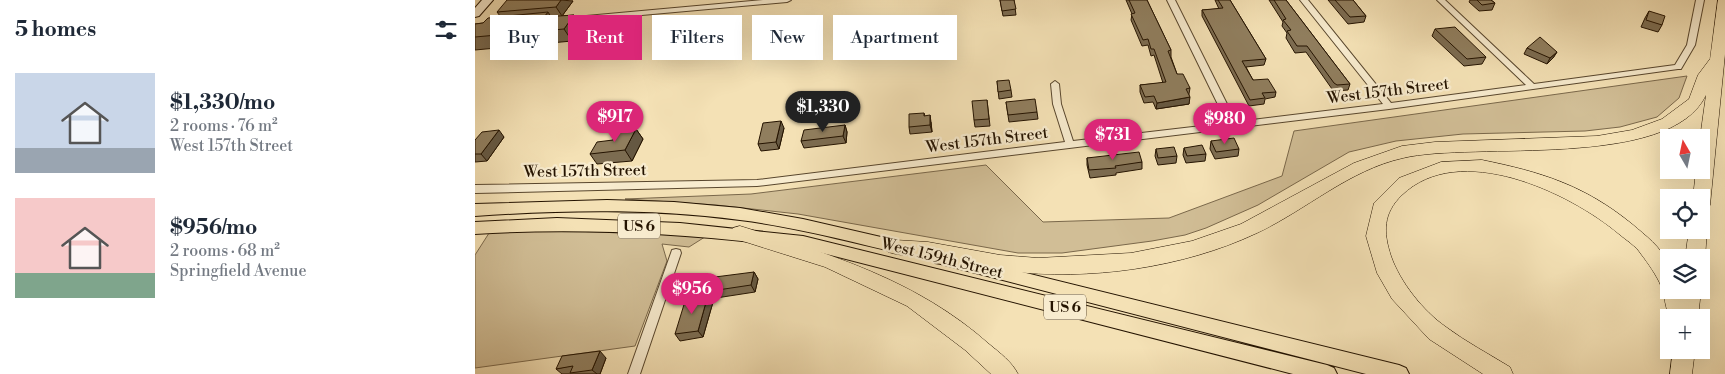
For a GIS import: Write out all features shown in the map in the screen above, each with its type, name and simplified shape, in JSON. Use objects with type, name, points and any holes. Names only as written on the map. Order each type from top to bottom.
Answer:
[{"type":"highway","points":[[1703,189],[1715,61],[1724,0]]},
{"type":"highway","points":[[895,247],[937,250],[1009,264],[1053,265],[1127,262],[1208,244],[1268,220],[1350,170],[1403,152],[1456,145],[1608,140],[1654,129],[1676,117],[1695,102],[1705,74],[1715,61]]},
{"type":"highway","points":[[1502,374],[1437,333],[1399,293],[1387,273],[1375,236],[1383,203],[1405,182],[1441,168],[1482,166],[1528,175],[1560,187],[1605,212],[1647,247],[1660,268]]},
{"type":"highway","points":[[740,233],[832,262],[914,300],[973,343],[1007,374]]},
{"type":"highway","points":[[1681,374],[1683,359]]},
{"type":"main road","points":[[475,14],[488,0]]},
{"type":"main road","name":"West 159th Street","points":[[475,210],[616,206],[676,208],[741,214],[809,226],[1399,374]]},
{"type":"main road","name":"West 159th Street","points":[[475,228],[563,225],[654,227],[740,233],[803,242],[849,252],[1327,374]]},
{"type":"street","points":[[558,21],[787,0]]},
{"type":"street","points":[[1171,0],[1233,125]]},
{"type":"street","points":[[1304,0],[1389,106]]},
{"type":"street","points":[[1441,0],[1533,87]]},
{"type":"street","name":"West 157th Street","points":[[475,189],[757,183],[1389,106],[1678,67],[1691,45],[1700,0]]},
{"type":"street","points":[[1055,84],[1057,104],[1070,145]]},
{"type":"street","points":[[634,374],[676,253]]},
{"type":"shaded area","points":[[1687,76],[1679,98],[1657,117],[1620,127],[1585,131],[1463,134],[1396,141],[1349,152],[1258,205],[1206,228],[1185,235],[1152,241],[1062,253],[1018,253],[798,214],[716,205],[625,199],[751,194],[986,165],[1043,222],[1169,218],[1282,176],[1294,131]]},
{"type":"shaded area","points":[[560,229],[708,235],[689,247],[662,244],[667,261],[635,346],[475,368],[475,255],[491,230]]},
{"type":"building","points":[[507,0],[561,0],[556,7],[497,12]]},
{"type":"building","points":[[1000,0],[1014,0],[1016,9],[1002,11]]},
{"type":"building","points":[[1129,0],[1147,0],[1171,50],[1168,51],[1177,74],[1183,74],[1190,88],[1186,89],[1190,97],[1157,103],[1154,96],[1145,97],[1140,85],[1166,82],[1154,49],[1151,49],[1148,39],[1143,40],[1131,14],[1135,13]]},
{"type":"building","points":[[1218,0],[1230,0],[1266,59],[1242,61],[1253,80],[1268,79],[1276,92],[1262,93],[1265,98],[1250,100],[1202,10],[1223,8]]},
{"type":"building","points":[[1274,0],[1286,0],[1350,84],[1337,85],[1334,83],[1307,46],[1297,46],[1287,31],[1291,30],[1283,20],[1286,19]]},
{"type":"building","points":[[1335,0],[1353,0],[1366,16],[1350,17]]},
{"type":"building","points":[[1477,0],[1491,0],[1495,3],[1482,5]]},
{"type":"building","points":[[1649,11],[1665,16],[1662,25],[1646,20]]},
{"type":"building","points":[[548,12],[546,15],[518,15]]},
{"type":"building","points":[[568,15],[568,23],[564,29],[558,30],[558,16]]},
{"type":"building","points":[[490,18],[490,36],[475,37],[475,24],[483,23]]},
{"type":"building","points":[[1455,27],[1486,57],[1467,59],[1435,29]]},
{"type":"building","points":[[1540,37],[1557,52],[1550,58],[1527,48]]},
{"type":"building","points":[[1009,80],[1011,90],[998,92],[997,81]]},
{"type":"building","points":[[1035,99],[1037,112],[1008,115],[1006,102]]},
{"type":"building","points":[[987,100],[989,119],[974,120],[972,101]]},
{"type":"building","points":[[924,113],[924,116],[930,115],[930,125],[909,127],[909,114]]},
{"type":"building","points":[[781,121],[776,142],[758,144],[763,123]]},
{"type":"building","points":[[845,125],[843,136],[801,141],[804,130]]},
{"type":"building","points":[[636,129],[625,150],[590,154],[597,142],[613,140],[618,130]]},
{"type":"building","points":[[499,130],[481,154],[475,154],[475,140],[482,132]]},
{"type":"building","points":[[1234,138],[1239,149],[1216,152],[1211,141]]},
{"type":"building","points":[[1202,145],[1206,154],[1187,156],[1184,148]]},
{"type":"building","points":[[1174,147],[1177,156],[1158,158],[1156,149]]},
{"type":"building","points":[[1139,152],[1142,162],[1115,166],[1116,168],[1089,170],[1087,158]]},
{"type":"building","points":[[754,272],[751,285],[711,291],[715,277]]},
{"type":"building","points":[[708,295],[698,331],[675,334],[686,298]]},
{"type":"building","points":[[600,351],[592,370],[570,373],[573,366],[556,369],[562,356]]}]
